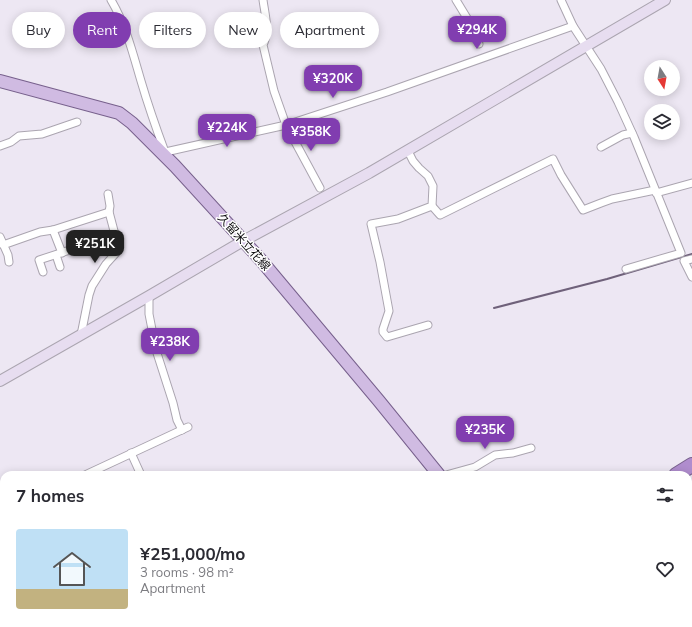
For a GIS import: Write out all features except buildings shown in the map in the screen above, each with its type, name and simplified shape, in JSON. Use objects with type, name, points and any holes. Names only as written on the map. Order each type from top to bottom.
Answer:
[{"type":"highway","points":[[682,471],[692,464]]},
{"type":"main road","name":"久留米立花線","points":[[0,81],[119,113],[132,123],[163,152],[260,259],[436,471]]},
{"type":"street","points":[[111,0],[118,13],[128,39],[163,152],[286,125],[387,92],[573,26]]},
{"type":"street","points":[[262,0],[267,29],[263,45],[274,91],[286,125],[320,188]]},
{"type":"street","points":[[456,0],[467,18],[479,44]]},
{"type":"street","points":[[561,0],[573,26],[601,69],[632,133],[680,254],[626,268]]},
{"type":"street","points":[[0,381],[244,241],[325,198],[408,151],[665,0]]},
{"type":"street","points":[[0,146],[11,142],[19,136],[42,134],[76,122]]},
{"type":"street","points":[[601,147],[623,135],[632,133]]},
{"type":"street","points":[[408,151],[413,161],[428,176],[433,186],[432,206],[440,215],[553,159],[560,175],[583,210],[607,201],[692,183]]},
{"type":"street","points":[[81,335],[92,286],[106,264],[116,253],[118,246],[109,212],[110,206],[108,194]]},
{"type":"street","points":[[428,325],[385,340],[383,329],[389,312],[380,262],[371,224],[398,219],[432,206]]},
{"type":"street","points":[[3,245],[40,232],[54,230],[109,212]]},
{"type":"street","points":[[54,230],[60,267]]},
{"type":"street","points":[[43,272],[39,260],[116,236]]},
{"type":"street","points":[[0,237],[8,255],[9,262]]},
{"type":"street","points":[[692,259],[684,261],[692,277]]},
{"type":"street","points":[[94,471],[185,429],[177,420],[156,350],[149,314],[149,296]]},
{"type":"street","points":[[460,471],[475,467],[495,455],[513,453],[531,448]]},
{"type":"street","points":[[132,453],[139,471]]},
{"type":"waterway","points":[[494,308],[607,279],[692,254]]}]
